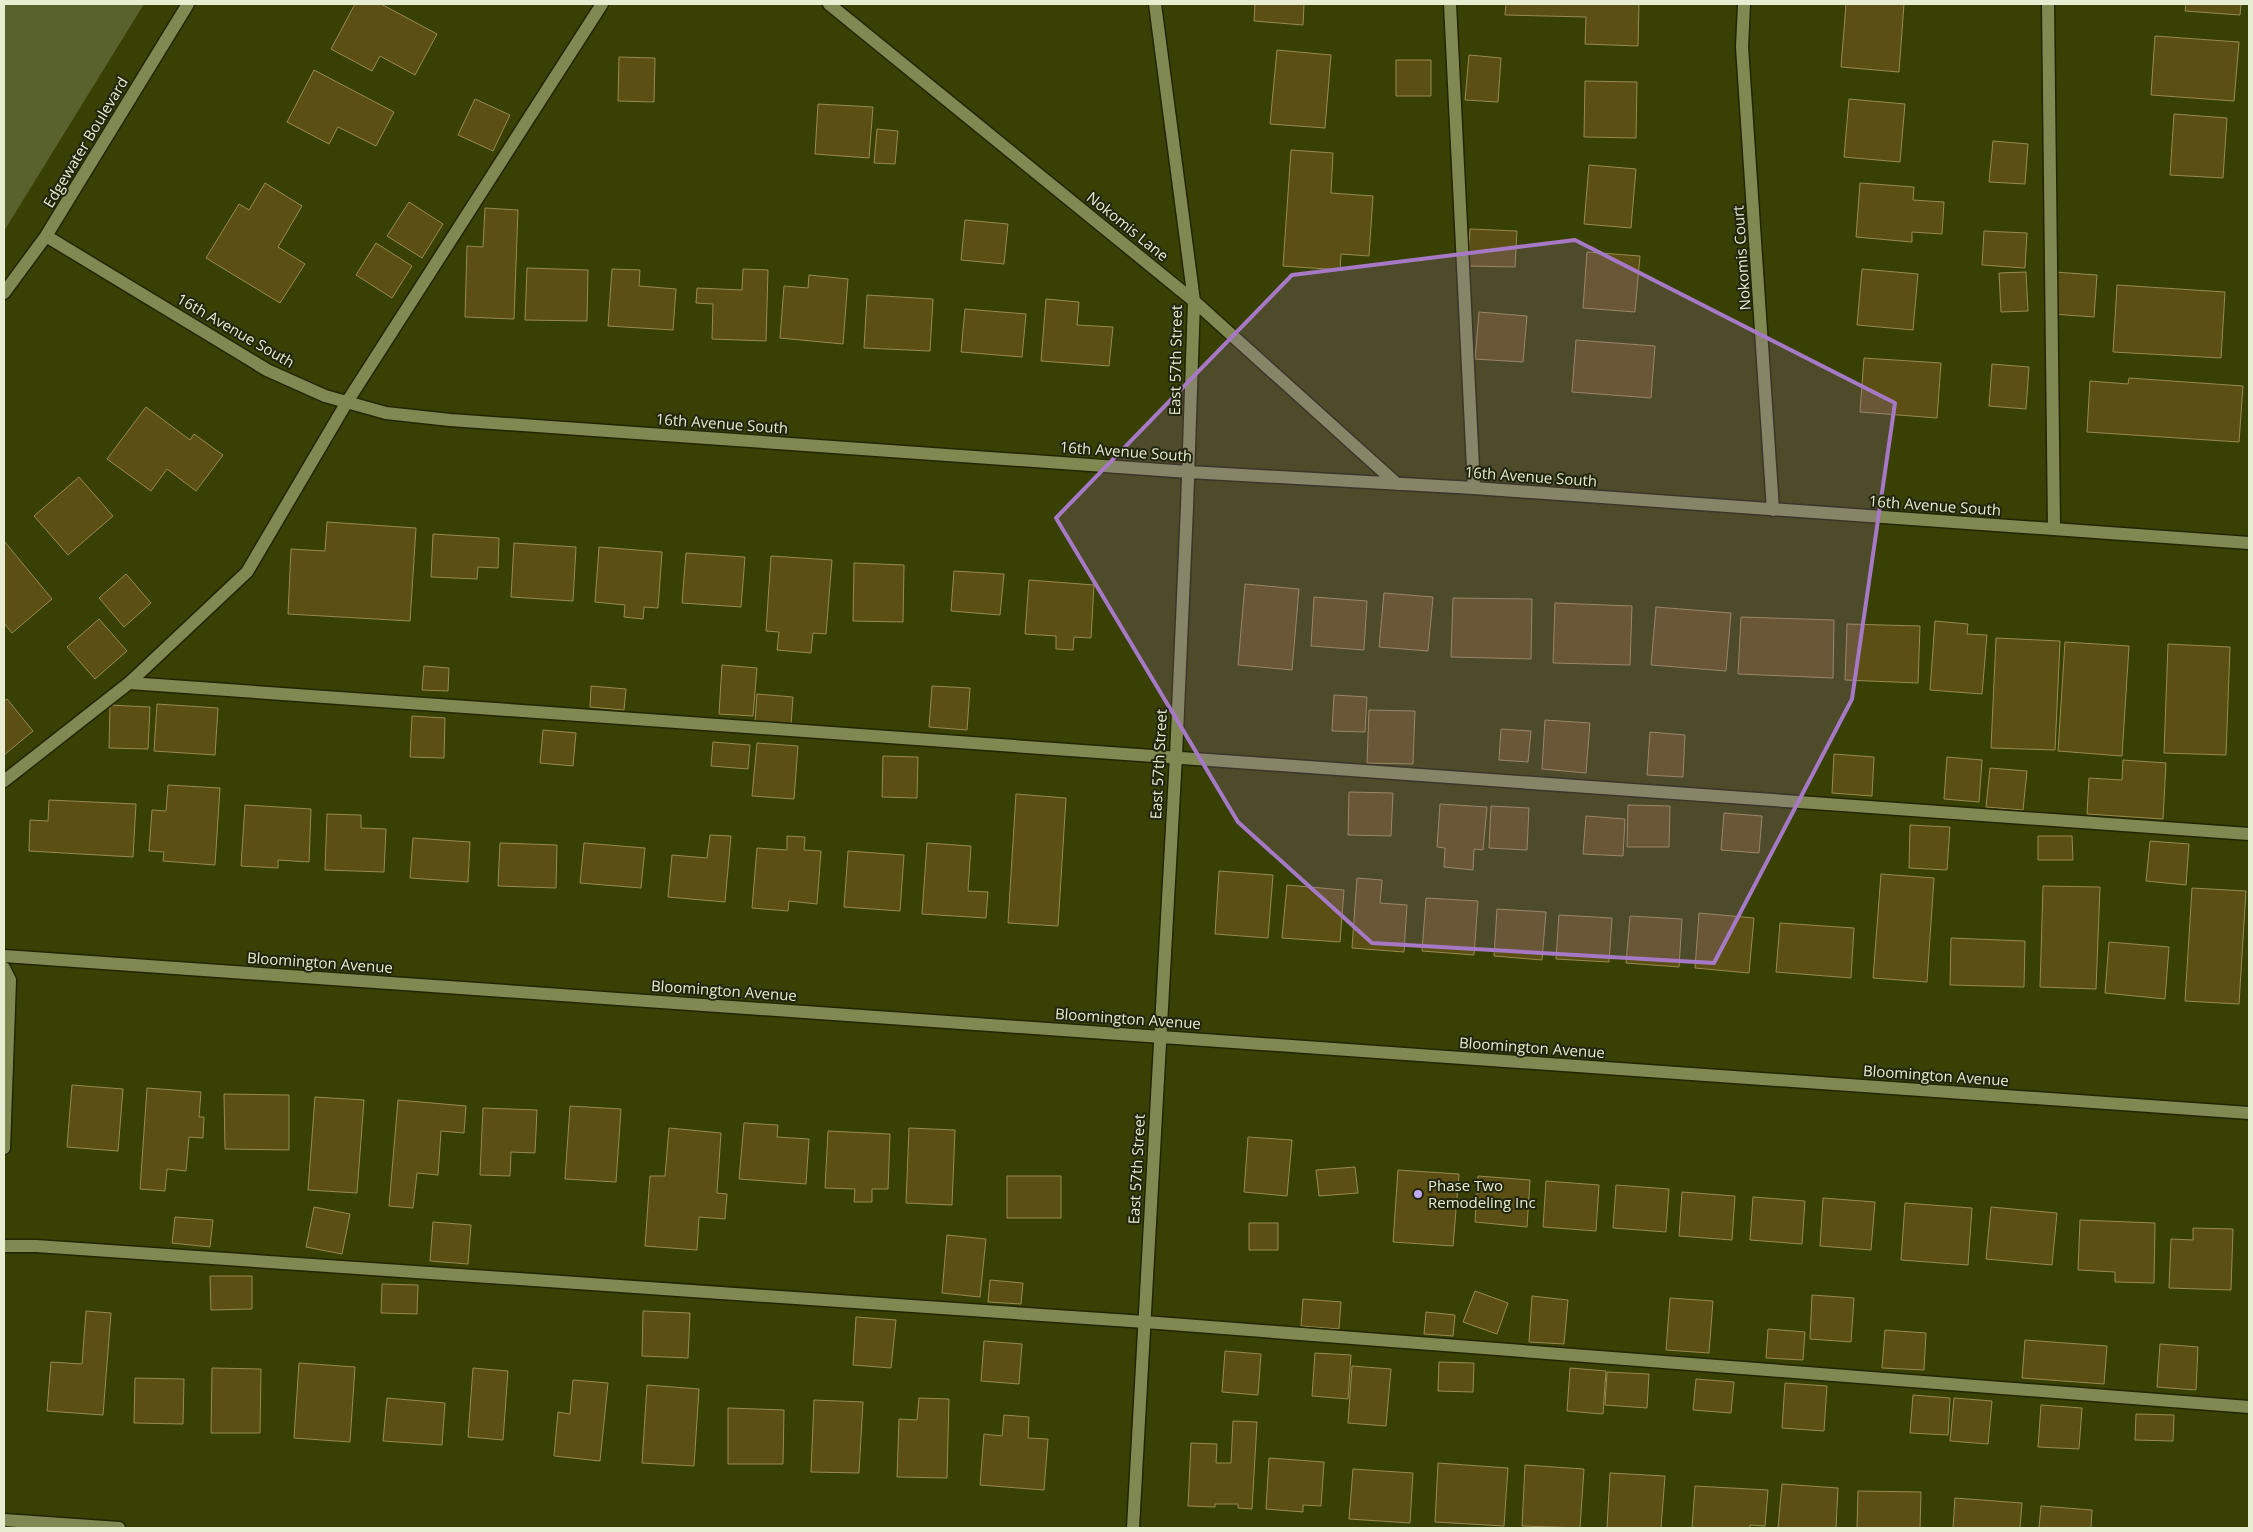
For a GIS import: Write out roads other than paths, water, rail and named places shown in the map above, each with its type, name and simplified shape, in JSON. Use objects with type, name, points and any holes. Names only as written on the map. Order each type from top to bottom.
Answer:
[{"type":"street","name":"Edgewater Boulevard","points":[[4,293],[46,236],[188,4]]},
{"type":"street","points":[[4,781],[129,683],[247,572],[347,402],[602,4]]},
{"type":"street","name":"Nokomis Lane","points":[[829,4],[1194,301],[1398,484]]},
{"type":"street","name":"East 57th Street","points":[[1133,1528],[1176,756],[1194,301],[1155,4]]},
{"type":"street","points":[[1450,4],[1474,488]]},
{"type":"street","name":"Nokomis Court","points":[[1744,4],[1742,47],[1773,510]]},
{"type":"street","points":[[2048,4],[2054,529]]},
{"type":"street","name":"16th Avenue South","points":[[46,236],[267,370],[325,396],[386,413],[450,420],[1188,472],[1474,488],[2249,543]]},
{"type":"street","points":[[129,683],[1176,756],[2249,834]]},
{"type":"street","name":"Bloomington Avenue","points":[[4,956],[2249,1113]]},
{"type":"street","points":[[4,968],[10,980],[4,1148]]},
{"type":"street","points":[[4,1246],[1145,1322],[2249,1407]]},
{"type":"street","points":[[4,1520],[120,1528]]},
{"type":"place","name":"Phase Two Remodeling Inc","points":[[1418,1194]]}]
